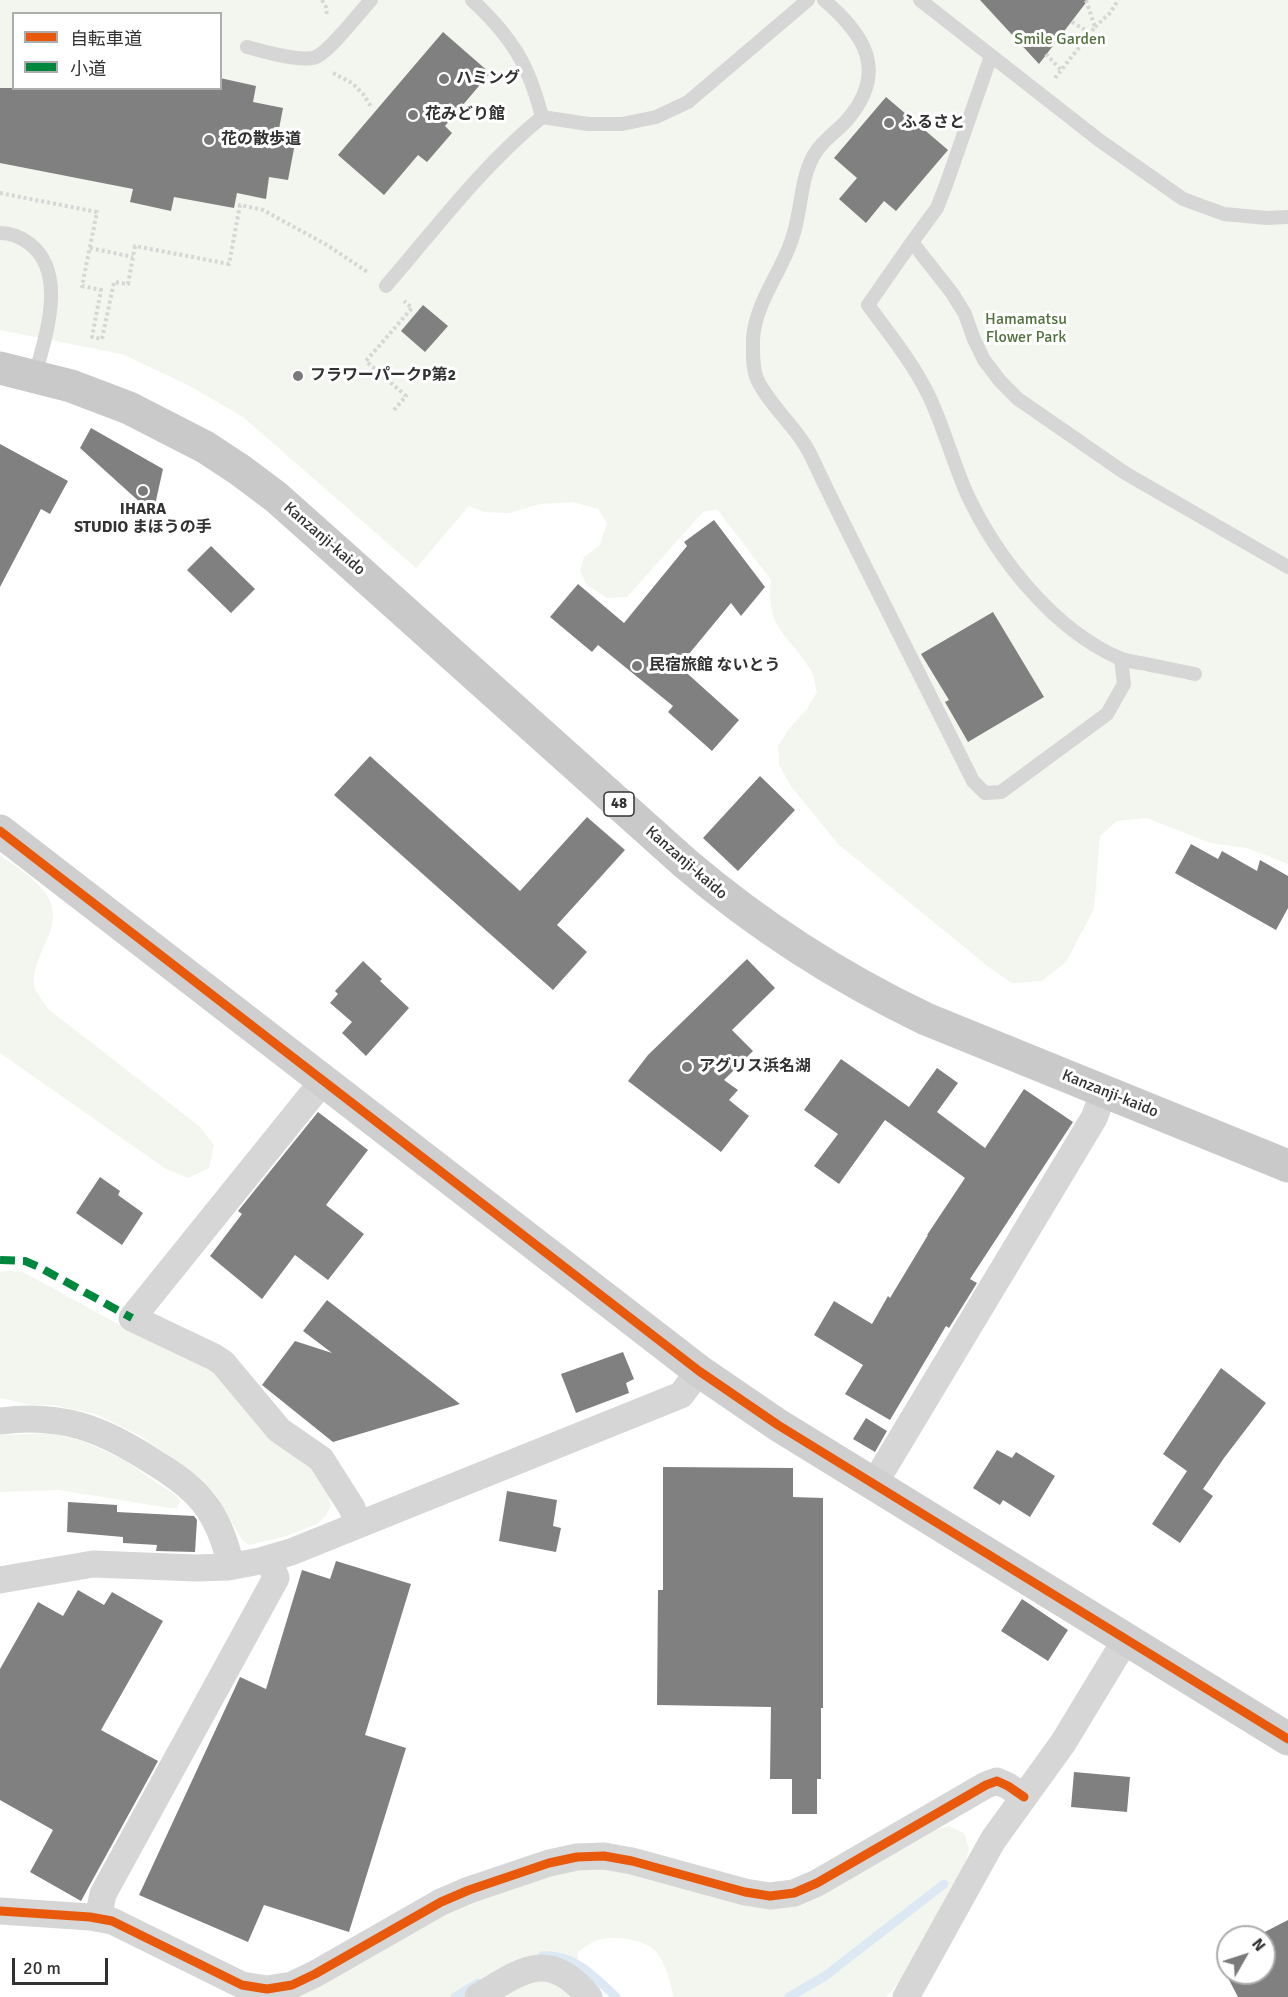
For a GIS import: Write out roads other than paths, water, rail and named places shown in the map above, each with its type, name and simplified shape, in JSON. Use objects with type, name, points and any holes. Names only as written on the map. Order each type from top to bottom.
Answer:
[{"type":"main road","name":"Kanzanji-kaido","points":[[0,368],[90,392],[129,408],[196,442],[240,470],[340,554],[685,863],[729,900],[840,975],[926,1019],[1288,1166]]},
{"type":"street","points":[[0,831],[699,1371],[778,1425],[1288,1739]]},
{"type":"street","points":[[323,1081],[132,1318],[223,1363],[279,1430],[321,1459],[352,1508],[358,1525]]},
{"type":"street","points":[[874,1484],[1094,1118],[1104,1092]]},
{"type":"street","points":[[0,1580],[93,1564],[196,1568],[231,1566],[269,1559],[681,1395],[699,1371]]},
{"type":"street","points":[[0,1421],[52,1419],[90,1428],[132,1448],[189,1487],[204,1504],[217,1523],[226,1544],[231,1566]]},
{"type":"street","points":[[98,1918],[103,1894],[276,1578],[269,1559]]},
{"type":"street","points":[[906,1997],[993,1840],[1063,1743],[1126,1639]]},
{"type":"street","points":[[0,1911],[112,1921],[242,1986],[267,1989],[292,1985],[315,1974],[441,1902],[549,1863],[577,1857],[604,1856],[632,1861],[745,1892],[770,1896],[795,1893],[817,1883],[986,1785],[997,1781],[1024,1797]]},
{"type":"street","points":[[478,1997],[515,1974],[536,1967],[558,1970],[576,1982],[589,1997]]},
{"type":"lane","points":[[247,47],[300,58],[315,57],[329,47],[370,0]]},
{"type":"lane","points":[[472,0],[505,33],[522,59],[535,88],[542,117]]},
{"type":"lane","points":[[387,286],[492,164],[542,117],[588,124],[622,124],[656,117],[688,102],[808,0]]},
{"type":"lane","points":[[824,0],[841,14],[860,41],[868,56],[870,72],[858,106],[847,120],[822,143],[807,170],[792,241],[760,308],[754,331],[753,355],[757,378],[805,445],[973,781],[985,793],[1001,792],[1107,714],[1124,684],[1121,659]]},
{"type":"lane","points":[[920,0],[1099,140],[1183,199],[1224,214],[1267,218],[1288,217]]},
{"type":"lane","points":[[991,56],[937,208],[868,305],[913,366],[942,423],[980,519],[1041,602],[1075,633],[1121,659],[1195,674]]},
{"type":"lane","points":[[0,233],[9,233],[24,239],[37,249],[46,262],[50,278],[50,314],[35,376]]},
{"type":"lane","points":[[912,242],[966,314],[984,360],[1018,399],[1125,473],[1288,567]]},
{"type":"waterway","points":[[789,1997],[825,1976],[944,1884]]},
{"type":"waterway","points":[[542,1956],[564,1958],[574,1962],[592,1974],[616,1997]]},
{"type":"waterway","points":[[455,1997],[478,1983]]},
{"type":"place","name":"ハミング","points":[[444,79]]},
{"type":"place","name":"花みどり館","points":[[413,115]]},
{"type":"place","name":"ふるさと","points":[[889,123]]},
{"type":"place","name":"花の散歩道","points":[[209,140]]},
{"type":"place","name":"フラワーパークP第2","points":[[298,376]]},
{"type":"place","name":"IHARA STUDIO まほうの手","points":[[143,491]]},
{"type":"place","name":"民宿旅館 ないとう","points":[[637,666]]},
{"type":"place","name":"アグリス浜名湖","points":[[687,1067]]},
{"type":"park label","name":"Smile Garden","points":[[1060,40]]},
{"type":"park label","name":"Hamamatsu Flower Park","points":[[1026,329]]}]
